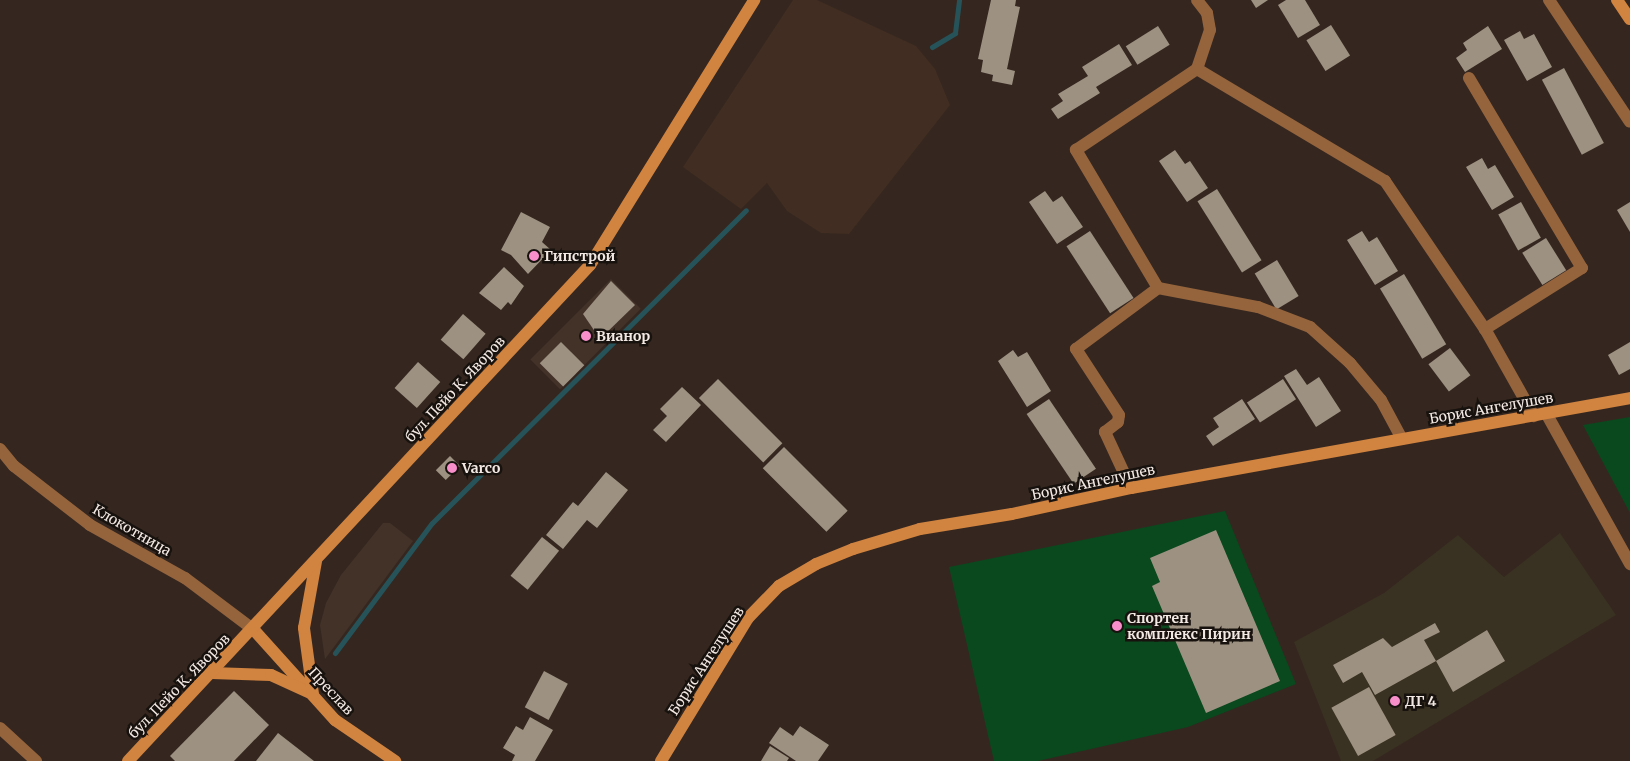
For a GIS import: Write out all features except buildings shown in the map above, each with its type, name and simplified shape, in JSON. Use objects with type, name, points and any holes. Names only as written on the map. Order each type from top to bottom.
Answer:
[{"type":"street","name":"бул. Пейо К. Яворов","points":[[128,761],[254,630],[590,265],[754,0]]},
{"type":"street","points":[[1158,288],[1076,150],[1197,69],[1210,30],[1207,13],[1197,0]]},
{"type":"street","points":[[1549,0],[1630,122]]},
{"type":"street","points":[[1617,0],[1630,20]]},
{"type":"street","points":[[1197,69],[1385,181],[1540,414],[1630,564]]},
{"type":"street","points":[[1469,78],[1582,268],[1485,329]]},
{"type":"street","points":[[1130,488],[1105,432],[1118,422],[1119,415],[1076,349],[1158,288],[1258,307],[1310,327],[1350,363],[1381,400],[1402,439]]},
{"type":"street","name":"Борис Ангелушев","points":[[661,761],[748,618],[779,586],[816,564],[920,529],[1012,514],[1130,488],[1630,398]]},
{"type":"street","name":"Клокотница","points":[[0,449],[14,466],[90,525],[184,578],[254,630]]},
{"type":"street","points":[[313,694],[304,628],[317,560]]},
{"type":"street","name":"Преслав","points":[[254,630],[335,720],[394,761]]},
{"type":"street","points":[[212,673],[271,675],[313,694]]},
{"type":"street","points":[[0,728],[36,761]]},
{"type":"shaded area","points":[[793,0],[817,0],[916,46],[935,69],[950,105],[849,234],[821,233],[787,211],[767,183],[741,209],[683,167]]},
{"type":"shaded area","name":"Вианор","points":[[611,279],[641,309],[560,389],[530,360]]},
{"type":"shaded area","points":[[383,523],[390,523],[413,541],[325,659],[320,625],[326,603],[341,575]]},
{"type":"shaded area","name":"ДГ 4","points":[[1560,533],[1616,615],[1373,761],[1341,761],[1294,642],[1384,593],[1458,535],[1504,577]]},
{"type":"green space","points":[[1630,417],[1630,513],[1583,425]]},
{"type":"green space","name":"Спортен комплекс Пирин","points":[[1225,511],[1296,684],[1188,727],[1038,761],[994,761],[949,567]]},
{"type":"waterway","points":[[932,47],[955,33],[959,0]]},
{"type":"waterway","points":[[335,653],[432,523],[746,210]]},
{"type":"place","name":"Гипстрой","points":[[534,256]]},
{"type":"place","name":"Вианор","points":[[586,336]]},
{"type":"place","name":"Varco","points":[[452,468]]},
{"type":"place","name":"Спортен комплекс Пирин","points":[[1117,626]]},
{"type":"place","name":"ДГ 4","points":[[1395,701]]}]
